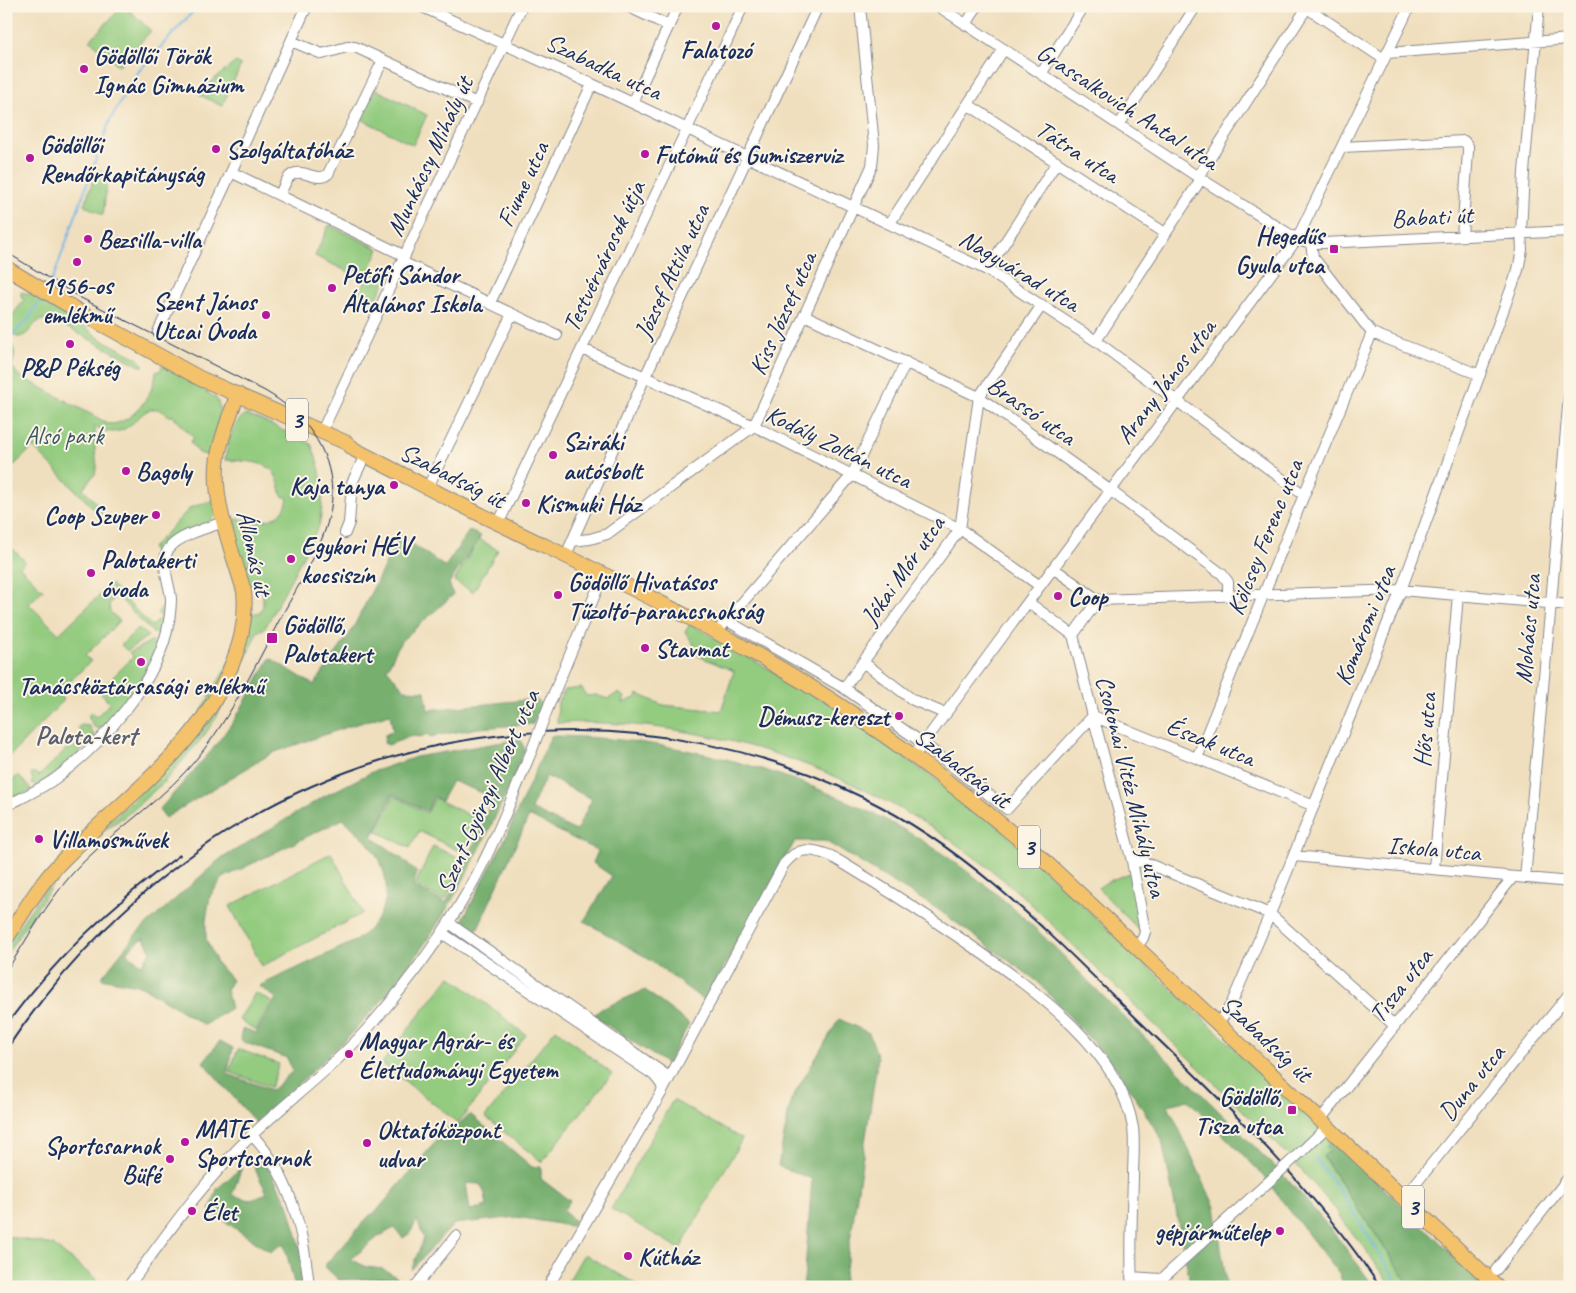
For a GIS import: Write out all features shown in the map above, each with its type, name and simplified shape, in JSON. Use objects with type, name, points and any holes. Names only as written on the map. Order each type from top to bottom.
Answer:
[{"type":"main road","name":"Szabadság út","points":[[6,268],[195,376],[343,450],[360,453]]},
{"type":"main road","name":"Szabadság út","points":[[237,397],[347,443],[360,453],[498,524],[604,573],[717,632],[828,698],[914,756],[970,798],[1022,842],[1137,946],[1498,1287]]},
{"type":"main road","name":"Állomás út","points":[[6,939],[34,895],[51,873],[180,749],[204,720],[222,689],[240,643],[245,614],[244,591],[218,495],[217,470],[222,437],[237,397]]},
{"type":"street","points":[[158,332],[307,6]]},
{"type":"street","name":"Szabadka utca","points":[[420,6],[505,43],[687,129]]},
{"type":"street","name":"Munkácsy Mihály út","points":[[322,431],[522,6]]},
{"type":"street","points":[[627,6],[668,26]]},
{"type":"street","points":[[633,103],[678,6]]},
{"type":"street","name":"Testvérvárosok útja","points":[[498,524],[687,129],[743,6]]},
{"type":"street","name":"József Attila utca","points":[[566,555],[645,377],[818,6]]},
{"type":"street","name":"Kiss József utca","points":[[572,541],[590,539],[607,534],[754,426],[868,175],[874,152],[860,6]]},
{"type":"street","name":"Grassalkovich Antal utca","points":[[938,6],[1199,178],[1297,239]]},
{"type":"street","points":[[966,24],[977,6]]},
{"type":"street","points":[[1041,74],[1084,6]]},
{"type":"street","points":[[1119,125],[1196,6]]},
{"type":"street","name":"Arany János utca","points":[[914,756],[1297,239],[1410,6]]},
{"type":"street","name":"Komáromi utca","points":[[1218,1024],[1231,1005],[1270,914],[1401,590],[1518,270],[1522,250],[1521,234],[1539,6]]},
{"type":"street","points":[[1096,341],[1306,7],[1385,56],[1570,39]]},
{"type":"street","points":[[292,42],[322,54],[353,46],[477,103]]},
{"type":"street","points":[[890,224],[1004,49]]},
{"type":"street","points":[[280,196],[289,178],[295,174],[306,174],[322,178],[328,174],[383,60]]},
{"type":"street","name":"Fiume utca","points":[[490,303],[592,84]]},
{"type":"street","name":"Tátra utca","points":[[968,105],[1165,233]]},
{"type":"street","name":"Nagyvárad utca","points":[[687,129],[987,270],[1096,341],[1304,495]]},
{"type":"street","points":[[1342,147],[1464,141],[1468,146],[1468,152],[1462,236]]},
{"type":"street","points":[[987,270],[1057,162]]},
{"type":"street","points":[[231,172],[557,335]]},
{"type":"street","name":"Babati út","points":[[1297,239],[1311,244],[1570,231]]},
{"type":"street","points":[[1311,244],[1313,258],[1372,333],[1480,375]]},
{"type":"street","name":"Jókai Mór utca","points":[[844,688],[960,530],[979,397],[1042,305]]},
{"type":"street","points":[[428,487],[512,314]]},
{"type":"street","name":"Brassó utca","points":[[804,315],[979,397],[1111,491],[1222,574],[1228,582],[1228,596]]},
{"type":"street","name":"Kölcsey Ferenc utca","points":[[1197,758],[1372,333]]},
{"type":"street","name":"Kodály Zoltán utca","points":[[582,348],[754,426],[960,530],[1040,586]]},
{"type":"street","points":[[717,632],[852,475],[906,362]]},
{"type":"street","name":"Mohács utca","points":[[1525,878],[1570,384]]},
{"type":"street","points":[[346,533],[352,483],[360,453]]},
{"type":"street","points":[[6,806],[56,777],[89,750],[124,711],[150,675],[165,642],[171,611],[171,599],[165,565],[167,551],[180,540],[224,522]]},
{"type":"street","points":[[1054,568],[1098,600],[1401,590],[1570,605]]},
{"type":"street","name":"Szent-Györgyi Albert utca","points":[[128,1287],[211,1177],[252,1135],[308,1087],[360,1037],[392,1000],[442,933],[469,889],[490,848],[604,573]]},
{"type":"street","name":"Hős utca","points":[[1434,869],[1458,595]]},
{"type":"street","points":[[1028,602],[1073,634],[1098,600]]},
{"type":"street","name":"Szabadság út","points":[[726,620],[844,688],[924,744],[1007,809],[1093,716]]},
{"type":"street","name":"Csokonai Vitéz Mihály utca","points":[[1073,634],[1132,860],[1145,932],[1137,946]]},
{"type":"street","points":[[863,662],[913,700],[946,714]]},
{"type":"street","name":"Észak utca","points":[[1093,716],[1314,806]]},
{"type":"street","points":[[548,1287],[662,1090],[784,864],[798,852],[807,850],[818,851],[831,856],[924,912],[1023,982],[1048,1002],[1073,1026],[1107,1068],[1124,1098],[1133,1128],[1132,1282],[1157,1283]]},
{"type":"street","name":"Iskola utca","points":[[1294,856],[1570,882]]},
{"type":"street","points":[[1132,860],[1144,862],[1270,914],[1395,1026]]},
{"type":"street","name":"Tisza utca","points":[[1157,1283],[1302,1150],[1395,1026],[1513,877]]},
{"type":"street","points":[[448,923],[477,942],[654,1075],[661,1084],[662,1090]]},
{"type":"street","points":[[442,933],[669,1077]]},
{"type":"street","points":[[472,952],[477,942]]},
{"type":"street","name":"Duna utca","points":[[1404,1198],[1570,993]]},
{"type":"street","points":[[252,1135],[271,1160],[294,1205],[303,1238],[309,1282],[318,1287]]},
{"type":"street","points":[[1496,1270],[1570,1176]]},
{"type":"street","points":[[415,1287],[456,1236]]},
{"type":"green space","points":[[123,6],[151,31],[118,66],[90,40]]},
{"type":"green space","points":[[236,62],[241,65],[222,106],[200,95],[204,87]]},
{"type":"green space","points":[[375,89],[427,115],[413,145],[361,119]]},
{"type":"green space","points":[[97,170],[108,175],[103,215],[84,205]]},
{"type":"green space","points":[[329,225],[379,249],[365,280],[315,256]]},
{"type":"green space","points":[[372,267],[388,275],[375,302],[359,295]]},
{"type":"green space","points":[[21,292],[34,295],[77,321],[99,338],[137,358],[144,366],[140,366],[53,320],[40,321],[26,334],[17,337],[6,329],[6,324],[24,300]]},
{"type":"green space","name":"Alsó park","points":[[6,339],[14,349],[12,366],[18,375],[109,424],[118,423],[134,414],[147,398],[155,380],[156,372],[161,370],[162,364],[216,398],[219,416],[212,451],[206,455],[199,453],[190,442],[194,438],[172,415],[170,417],[160,410],[151,409],[143,413],[129,426],[120,431],[109,432],[95,426],[97,466],[95,474],[83,488],[103,511],[100,515],[33,447],[6,473]]},
{"type":"green space","points":[[245,415],[259,419],[311,444],[322,484],[319,526],[265,628],[257,632],[237,678],[216,718],[203,737],[165,781],[129,813],[98,835],[78,855],[53,884],[6,955],[6,945],[59,869],[173,762],[249,626],[252,614],[260,612],[263,606],[263,592],[256,584],[251,585],[247,583],[231,528],[235,519],[262,521],[276,517],[286,506],[288,498],[282,496],[276,476],[272,470],[262,464],[225,460],[233,429],[240,418]]},
{"type":"green space","points":[[213,501],[216,513],[209,523],[160,554],[156,554],[151,549],[190,508]]},
{"type":"green space","points":[[469,531],[481,536],[449,583],[453,595],[401,641],[387,669],[405,690],[425,691],[428,710],[535,699],[542,704],[533,724],[478,728],[430,737],[427,734],[422,737],[412,736],[388,745],[384,743],[385,735],[393,731],[390,714],[272,753],[165,818],[159,810],[212,750],[235,719],[270,658],[314,685],[351,632],[400,535],[445,567]]},
{"type":"green space","points":[[479,539],[498,550],[473,592],[454,581]]},
{"type":"green space","points":[[6,542],[25,561],[20,567],[43,590],[29,604],[59,634],[111,584],[117,591],[117,594],[109,604],[110,612],[120,621],[85,656],[91,661],[58,693],[64,700],[6,760]]},
{"type":"green space","points":[[123,597],[152,626],[161,617],[157,613],[163,607],[166,607],[163,632],[153,633],[122,601]]},
{"type":"green space","points":[[690,624],[834,706],[989,818],[1333,1140],[1326,1147],[1330,1151],[1323,1157],[1411,1287],[1392,1287],[1366,1249],[1341,1220],[1337,1211],[1289,1156],[1028,901],[978,860],[925,824],[869,792],[810,766],[749,746],[686,732],[622,724],[557,723],[558,702],[565,690],[582,688],[586,696],[596,695],[608,699],[618,693],[625,697],[623,703],[637,697],[638,694],[663,705],[721,711],[734,671],[698,656],[693,643],[685,632]]},
{"type":"green space","points":[[137,629],[140,629],[148,636],[127,651],[121,645]]},
{"type":"green space","points":[[151,641],[156,644],[158,650],[132,694],[115,717],[107,724],[101,728],[94,727],[89,719],[91,712],[96,717],[110,703],[99,691],[133,657],[129,653]]},
{"type":"green space","points":[[82,725],[89,726],[95,737],[60,771],[36,786],[31,783],[33,781],[31,774],[33,772],[39,776],[82,733],[78,727]]},
{"type":"green space","points":[[551,736],[641,742],[730,760],[816,788],[897,826],[928,844],[967,871],[993,891],[1041,934],[1286,1178],[1332,1231],[1374,1287],[1345,1287],[1339,1274],[1259,1171],[1188,1100],[1168,1105],[1215,1207],[1227,1287],[1191,1287],[1162,1140],[1119,1071],[1037,981],[936,908],[825,841],[795,841],[705,1001],[644,956],[584,921],[612,876],[593,863],[598,851],[529,816],[476,932],[461,923],[505,839]],"holes":[[[546,776],[592,799],[576,831],[531,809]]]},
{"type":"green space","points":[[520,739],[525,750],[495,818],[462,883],[402,976],[349,1036],[256,1123],[203,1062],[220,1041],[233,1048],[227,1074],[272,1090],[293,1071],[287,1058],[243,1042],[240,1037],[243,1028],[256,1033],[276,998],[259,986],[355,941],[376,921],[386,898],[384,873],[371,847],[358,833],[343,819],[223,878],[210,896],[206,920],[206,939],[217,963],[232,980],[226,990],[231,1008],[204,1025],[142,986],[101,978],[136,934],[219,860],[323,797],[372,772],[416,757]],"holes":[[[452,781],[493,797],[477,838],[446,903],[413,886],[417,873],[400,857],[372,837],[393,794],[427,811],[434,796],[441,801]],[[144,938],[151,952],[141,964],[126,953]]]},
{"type":"green space","points":[[18,775],[32,790],[6,802],[6,779],[11,782]]},
{"type":"green space","points":[[394,796],[427,813],[435,798],[479,820],[463,853],[419,831],[410,848],[376,831]]},
{"type":"green space","points":[[433,846],[464,861],[445,900],[415,885]]},
{"type":"green space","points":[[331,853],[363,913],[262,966],[230,906]]},
{"type":"green space","points":[[1129,873],[1142,933],[1098,888]]},
{"type":"green space","points":[[450,976],[526,1035],[458,1123],[382,1063]]},
{"type":"green space","points":[[645,990],[689,1024],[667,1064],[593,1016],[601,1009]]},
{"type":"green space","points":[[255,993],[272,1002],[256,1030],[239,1020]]},
{"type":"green space","points":[[839,1019],[869,1033],[878,1057],[843,1287],[803,1287],[812,1179],[778,1166],[791,1100]]},
{"type":"green space","points":[[556,1029],[612,1074],[542,1162],[485,1117]]},
{"type":"green space","points":[[238,1049],[279,1064],[271,1087],[229,1072]]},
{"type":"green space","points":[[673,1100],[742,1139],[680,1249],[611,1209]]},
{"type":"green space","points":[[470,1114],[532,1167],[541,1167],[541,1179],[570,1201],[563,1211],[575,1221],[571,1226],[517,1217],[454,1224],[411,1270],[424,1238],[417,1220],[410,1233],[403,1238],[394,1228],[378,1237],[351,1259],[366,1267],[383,1269],[398,1278],[339,1280],[324,1266],[370,1215],[375,1213],[449,1126],[457,1126]],"holes":[[[466,1183],[480,1184],[485,1194],[487,1206],[470,1210]]]},
{"type":"green space","points":[[1333,1140],[1487,1287],[1411,1287],[1323,1156],[1330,1151],[1326,1147]]},
{"type":"green space","points":[[261,1154],[288,1204],[301,1249],[302,1287],[295,1287],[284,1243],[270,1252],[210,1211],[217,1189],[242,1167],[232,1195],[249,1200],[267,1193],[252,1163]]},
{"type":"green space","points":[[6,1236],[53,1245],[106,1287],[6,1287]]},
{"type":"green space","points":[[584,1254],[641,1287],[565,1287]]},
{"type":"waterway","points":[[48,287],[55,273],[110,120],[138,72],[198,6]]},
{"type":"waterway","points":[[6,340],[28,320],[43,295]]},
{"type":"waterway","points":[[1315,1158],[1340,1191],[1400,1287]]},
{"type":"tram line","points":[[6,252],[81,298],[265,391],[279,400],[303,421],[320,446],[330,476],[332,493],[327,524],[306,573],[227,716],[201,754],[186,771],[158,798],[99,847],[72,874],[45,909],[6,972]]},
{"type":"railway","points":[[6,1050],[53,987],[106,928],[135,901],[196,852],[229,830],[303,790],[380,760],[460,741],[542,732],[625,733],[707,744],[787,766],[864,798],[903,819],[974,868],[1008,896],[1072,955],[1233,1112],[1325,1214],[1380,1287]]},
{"type":"railway","points":[[6,1025],[45,977],[87,933],[132,892],[180,855]]},
{"type":"place","name":"Falatozó","points":[[716,26]]},
{"type":"place","name":"Gödöllői Török Ignác Gimnázium","points":[[84,69]]},
{"type":"place","name":"Szolgáltatóház","points":[[216,149]]},
{"type":"place","name":"Futómű és Gumiszerviz","points":[[645,154]]},
{"type":"place","name":"Gödöllői Rendőrkapitányság","points":[[30,158]]},
{"type":"place","name":"Bezsilla-villa","points":[[88,239]]},
{"type":"place","name":"Hegedűs Gyula utca","points":[[1334,249]]},
{"type":"place","name":"1956-os emlékmű","points":[[77,262]]},
{"type":"place","name":"Petőfi Sándor Általános Iskola","points":[[332,288]]},
{"type":"place","name":"Szent János Utcai Óvoda","points":[[266,315]]},
{"type":"place","name":"P&P Pékség","points":[[70,344]]},
{"type":"place","name":"Sziráki autósbolt","points":[[553,455]]},
{"type":"place","name":"Bagoly","points":[[126,471]]},
{"type":"place","name":"Kaja tanya","points":[[394,485]]},
{"type":"place","name":"Kismuki Ház","points":[[526,503]]},
{"type":"place","name":"Coop Szuper","points":[[156,515]]},
{"type":"place","name":"Egykori HÉV kocsiszín","points":[[291,559]]},
{"type":"place","name":"Palotakerti óvoda","points":[[91,573]]},
{"type":"place","name":"Gödöllő Hivatásos Tűzoltó-parancsnokság","points":[[558,595]]},
{"type":"place","name":"Coop","points":[[1058,596]]},
{"type":"place","name":"Gödöllő, Palotakert","points":[[272,638]]},
{"type":"place","name":"Stavmat","points":[[645,648]]},
{"type":"place","name":"Tanácsköztársasági emlékmű","points":[[141,662]]},
{"type":"place","name":"Démusz-kereszt","points":[[899,716]]},
{"type":"place","name":"Villamosművek","points":[[39,839]]},
{"type":"place","name":"Magyar Agrár- és Élettudományi Egyetem","points":[[349,1054]]},
{"type":"place","name":"Gödöllő, Tisza utca","points":[[1292,1110]]},
{"type":"place","name":"MATE Sportcsarnok","points":[[185,1142]]},
{"type":"place","name":"Oktatóközpont udvar","points":[[367,1143]]},
{"type":"place","name":"Sportcsarnok Büfé","points":[[170,1159]]},
{"type":"place","name":"Élet","points":[[192,1211]]},
{"type":"place","name":"gépjárműtelep","points":[[1280,1231]]},
{"type":"place","name":"Kútház","points":[[628,1256]]},
{"type":"district","name":"Palota-kert","points":[[86,735]]}]
